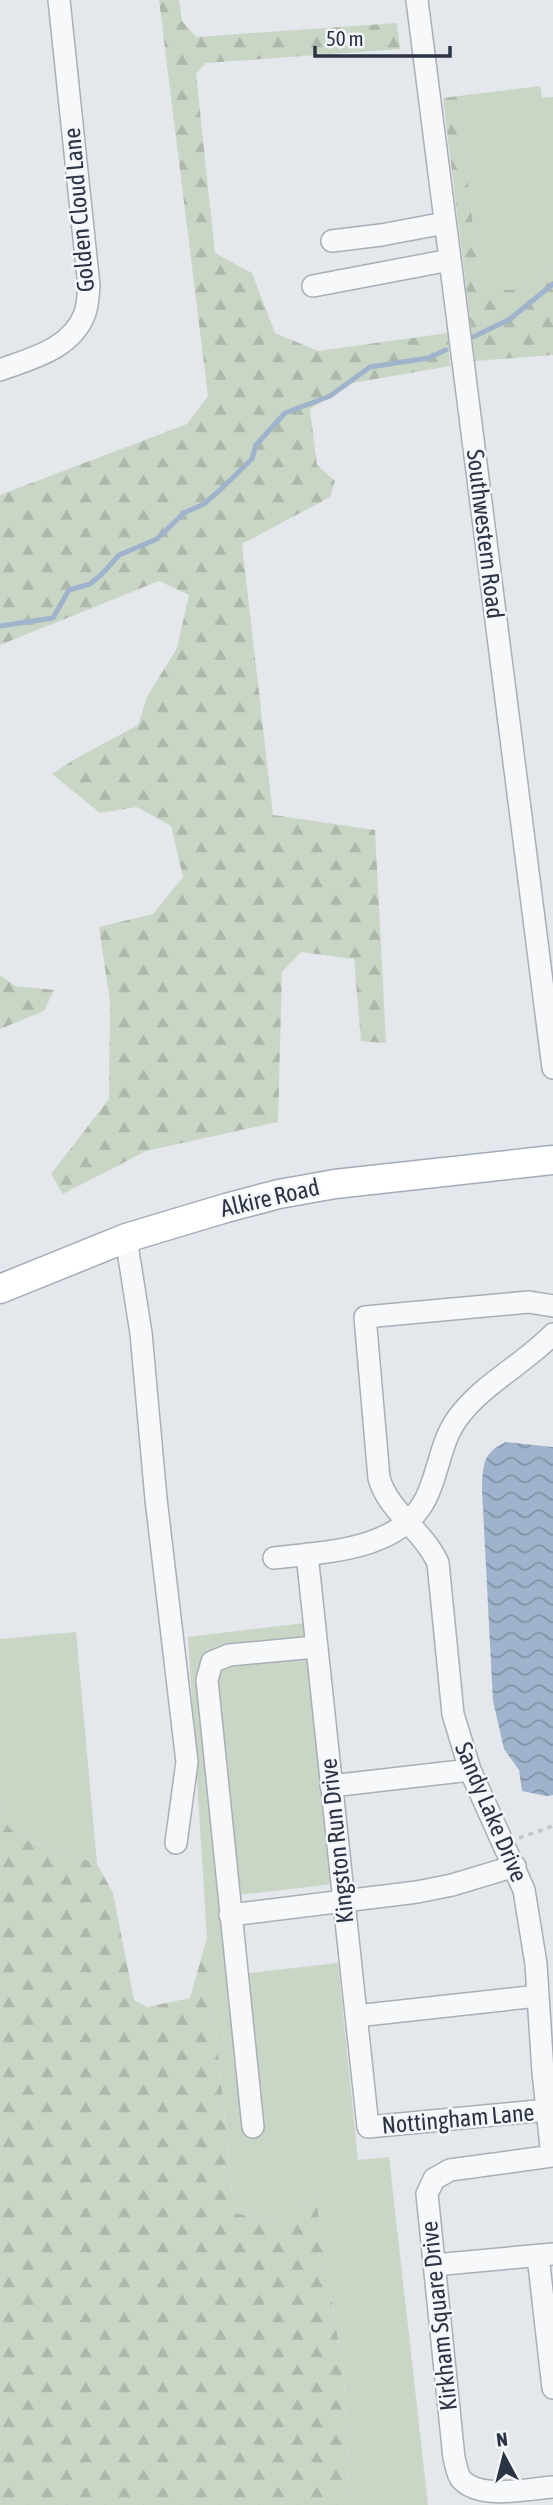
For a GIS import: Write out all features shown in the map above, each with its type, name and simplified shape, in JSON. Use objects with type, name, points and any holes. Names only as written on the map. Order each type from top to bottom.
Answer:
[{"type":"main road","name":"Alkire Road","points":[[0,1289],[126,1238],[226,1208],[315,1186],[553,1160]]},
{"type":"street","name":"Golden Cloud Lane","points":[[0,370],[61,344],[72,336],[86,313],[89,286],[59,0]]},
{"type":"street","name":"Southwestern Road","points":[[417,0],[553,1068]]},
{"type":"street","points":[[332,241],[445,223]]},
{"type":"street","points":[[313,286],[450,260]]},
{"type":"street","points":[[126,1238],[141,1333],[156,1499],[187,1762],[176,1843]]},
{"type":"street","name":"Sandy Lake Drive","points":[[552,2156],[536,1964],[524,1890],[470,1770],[453,1714],[438,1563],[408,1520],[389,1500],[379,1478],[365,1317],[529,1302],[553,1306]]},
{"type":"street","points":[[274,1558],[370,1544],[390,1534],[408,1520],[427,1496],[446,1439],[456,1420],[470,1403],[553,1334]]},
{"type":"street","name":"Kingston Run Drive","points":[[307,1554],[368,2127]]},
{"type":"street","points":[[253,2127],[207,1680],[212,1662],[229,1655],[316,1647]]},
{"type":"street","points":[[331,1786],[470,1770]]},
{"type":"street","points":[[230,1915],[440,1887],[515,1866]]},
{"type":"street","points":[[356,2016],[538,1996]]},
{"type":"street","name":"Nottingham Lane","points":[[368,2127],[547,2110]]},
{"type":"street","name":"Kirkham Square Drive","points":[[552,2156],[450,2170],[434,2179],[427,2194],[454,2458],[460,2477],[473,2489],[495,2492],[553,2487]]},
{"type":"street","points":[[434,2265],[546,2255],[553,2388]]},
{"type":"path","points":[[505,1844],[553,1826]]},
{"type":"green space","points":[[159,0],[179,0],[182,21],[196,37],[397,23],[400,49],[206,63],[196,74],[215,253],[252,273],[275,333],[318,351],[448,333],[450,366],[352,383],[310,409],[317,465],[335,481],[330,497],[242,544],[273,815],[375,830],[386,1043],[361,1041],[354,959],[301,952],[282,972],[278,1122],[146,1151],[63,1194],[51,1174],[109,1099],[110,1002],[99,927],[153,914],[183,877],[171,826],[137,807],[100,813],[52,774],[138,725],[147,697],[177,648],[189,595],[159,581],[0,645],[0,495],[187,424],[208,396]]},
{"type":"green space","points":[[540,86],[542,98],[553,97],[553,264],[520,290],[493,290],[479,277],[458,96]]},
{"type":"green space","points":[[458,96],[479,277],[493,290],[520,290],[553,264],[553,355],[475,361],[443,98]]},
{"type":"green space","points":[[0,975],[15,986],[54,990],[44,1011],[0,1029]]},
{"type":"green space","points":[[305,1623],[333,1884],[221,1897],[231,1975],[338,1963],[358,2160],[389,2157],[428,2505],[350,2505],[344,2378],[316,2199],[296,2204],[283,2222],[234,2213],[207,1938],[188,1637]]},
{"type":"green space","points":[[76,1632],[97,1864],[20,1838],[3,1821],[0,1798],[0,1639]]},
{"type":"green space","points":[[0,1798],[3,1821],[20,1838],[97,1864],[113,1893],[134,2000],[147,2007],[190,1998],[207,1938],[234,2213],[282,2222],[296,2204],[316,2199],[344,2378],[350,2505],[0,2505]]},
{"type":"water","points":[[506,1442],[553,1447],[553,1795],[546,1796],[522,1791],[519,1770],[504,1749],[493,1701],[482,1481],[488,1455]]},
{"type":"waterway","points":[[473,337],[510,319],[553,284]]},
{"type":"waterway","points":[[0,626],[53,618],[69,590],[90,584],[119,555],[157,539],[184,513],[204,504],[220,490],[252,459],[256,445],[285,413],[330,396],[370,367],[428,358],[446,350]]}]
